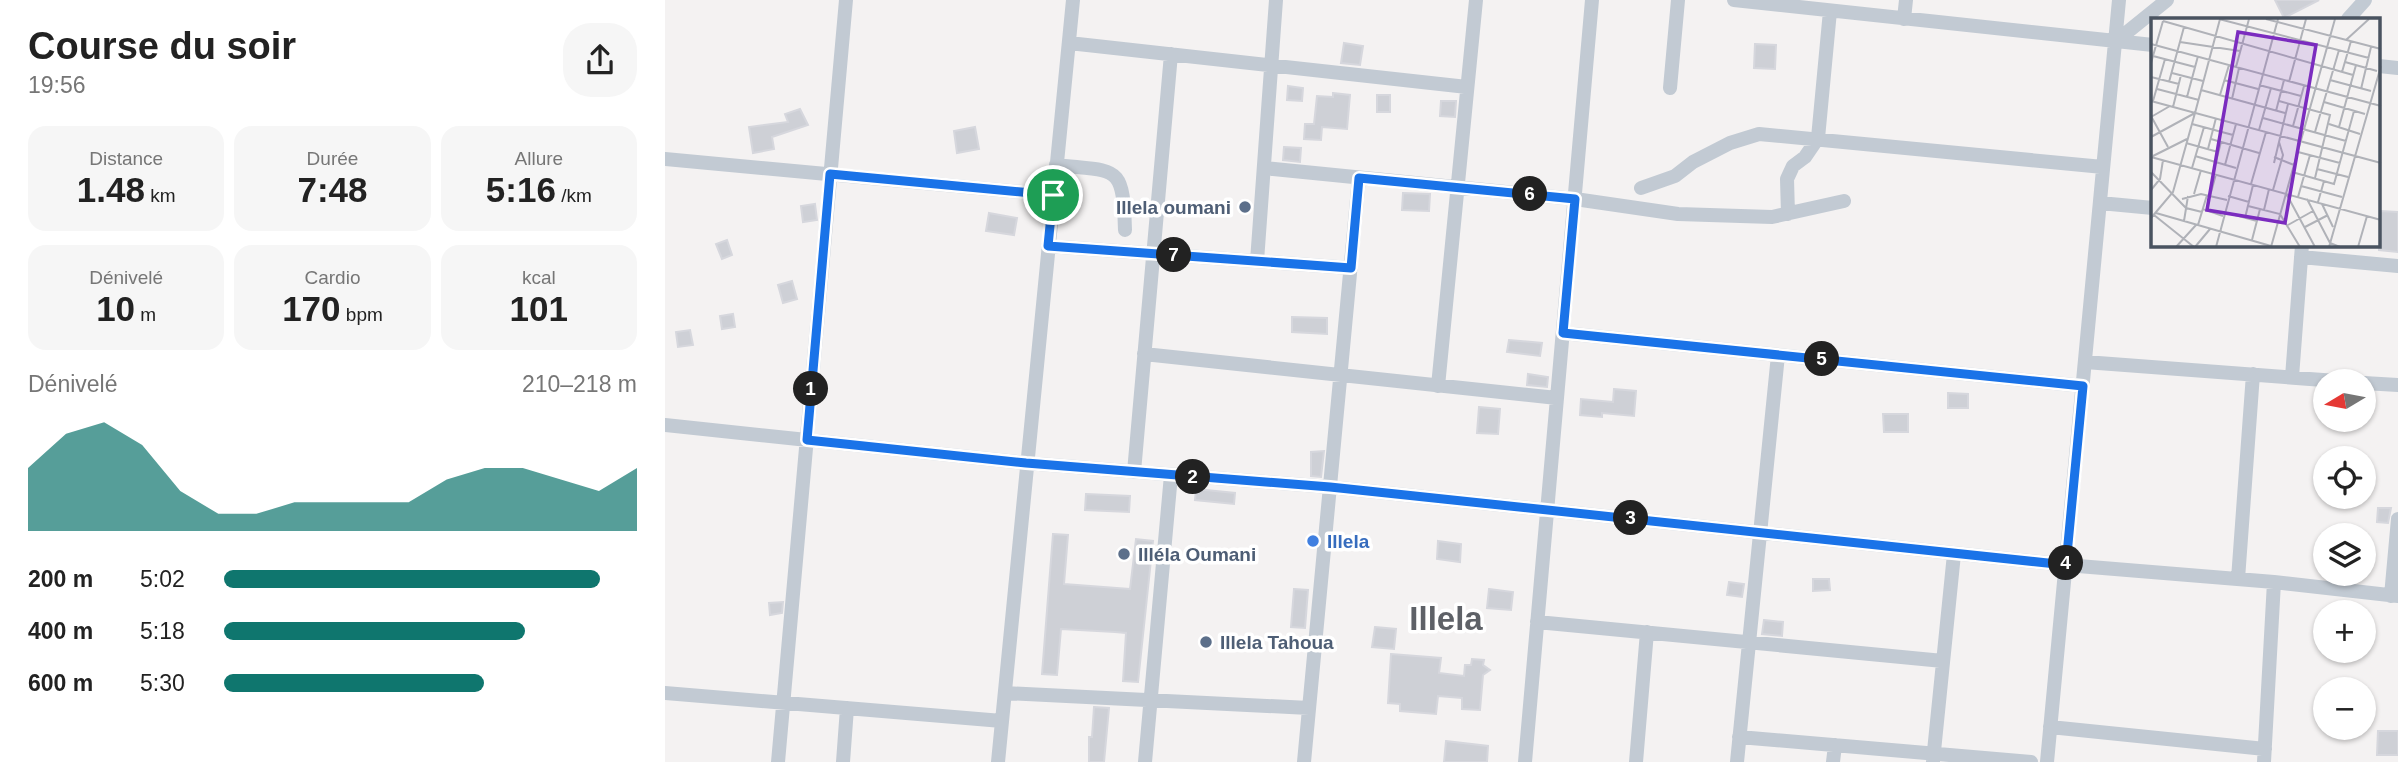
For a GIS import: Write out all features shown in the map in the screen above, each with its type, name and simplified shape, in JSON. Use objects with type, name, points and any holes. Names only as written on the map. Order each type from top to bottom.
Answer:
[{"type":"street","points":[[778,762],[846,0]]},
{"type":"street","points":[[998,762],[1073,0]]},
{"type":"street","points":[[1257,261],[1276,0]]},
{"type":"street","points":[[1438,386],[1476,0]]},
{"type":"street","points":[[1525,762],[1592,0]]},
{"type":"street","points":[[1670,88],[1678,0]]},
{"type":"street","points":[[1734,0],[2151,45]]},
{"type":"street","points":[[1904,19],[1906,0]]},
{"type":"street","points":[[2047,762],[2119,0]]},
{"type":"street","points":[[2115,42],[2167,0]]},
{"type":"street","points":[[2348,18],[2365,0]]},
{"type":"street","points":[[1788,214],[1787,179],[1793,166],[1805,157],[1818,138],[1830,11]]},
{"type":"street","points":[[1069,43],[1467,87]]},
{"type":"street","points":[[1134,472],[1171,54]]},
{"type":"street","points":[[1641,188],[1675,176],[1693,162],[1730,143],[1759,134],[2103,167]]},
{"type":"street","points":[[665,159],[1053,195]]},
{"type":"street","points":[[1056,165],[1107,171],[1115,176],[1121,182],[1124,195],[1125,230]]},
{"type":"street","points":[[1264,168],[1575,199],[1678,214],[1772,217],[1845,201]]},
{"type":"street","points":[[1304,762],[1359,178]]},
{"type":"street","points":[[2100,203],[2151,208]]},
{"type":"street","points":[[1048,246],[1351,268]]},
{"type":"street","points":[[2292,377],[2302,251],[2398,266]]},
{"type":"street","points":[[1563,333],[2083,386]]},
{"type":"street","points":[[1144,354],[1557,398]]},
{"type":"street","points":[[1737,762],[1778,355]]},
{"type":"street","points":[[2085,362],[2313,379]]},
{"type":"street","points":[[2238,579],[2253,374]]},
{"type":"street","points":[[2377,384],[2398,385]]},
{"type":"street","points":[[665,425],[1026,463],[1330,487],[1760,531],[1954,554],[2394,596],[2398,519]]},
{"type":"street","points":[[1145,762],[1171,475]]},
{"type":"street","points":[[1933,758],[1954,554]]},
{"type":"street","points":[[2050,727],[2265,756],[2274,583]]},
{"type":"street","points":[[1537,622],[1943,661]]},
{"type":"street","points":[[1636,762],[1647,632]]},
{"type":"street","points":[[1005,692],[1309,708]]},
{"type":"street","points":[[665,693],[1002,721]]},
{"type":"street","points":[[843,762],[847,708]]},
{"type":"street","points":[[1739,737],[1835,745],[1933,758],[2031,762]]},
{"type":"street","points":[[1833,762],[1835,745]]},
{"type":"building","points":[[2275,0],[2319,0],[2284,18]]},
{"type":"building","points":[[1344,43],[1363,46],[1360,65],[1341,63]]},
{"type":"building","points":[[1755,44],[1776,45],[1775,69],[1754,68]]},
{"type":"building","points":[[1288,86],[1303,88],[1302,101],[1287,100]]},
{"type":"building","points":[[1333,93],[1350,95],[1347,129],[1322,127],[1321,140],[1304,139],[1305,124],[1314,124],[1317,96],[1333,97]]},
{"type":"building","points":[[1377,95],[1390,95],[1390,112],[1377,112]]},
{"type":"building","points":[[1441,101],[1456,101],[1455,117],[1440,116]]},
{"type":"building","points":[[800,109],[808,125],[772,137],[774,149],[753,153],[749,127],[788,122],[785,114]]},
{"type":"building","points":[[975,127],[979,149],[957,153],[954,131]]},
{"type":"building","points":[[1284,147],[1301,148],[1300,162],[1283,160]]},
{"type":"building","points":[[1403,193],[1430,194],[1429,211],[1402,210]]},
{"type":"building","points":[[815,204],[817,220],[803,222],[801,206]]},
{"type":"building","points":[[2381,211],[2398,212],[2398,252],[2379,250]]},
{"type":"building","points":[[989,213],[1017,218],[1014,235],[986,231]]},
{"type":"building","points":[[727,240],[732,255],[722,259],[716,244]]},
{"type":"building","points":[[792,281],[797,299],[783,303],[778,285]]},
{"type":"building","points":[[733,314],[735,327],[722,329],[720,316]]},
{"type":"building","points":[[1292,317],[1327,318],[1327,334],[1292,332]]},
{"type":"building","points":[[690,330],[693,345],[678,347],[676,332]]},
{"type":"building","points":[[1509,340],[1542,343],[1540,356],[1507,352]]},
{"type":"building","points":[[1528,374],[1548,377],[1547,387],[1527,385]]},
{"type":"building","points":[[1614,389],[1636,391],[1634,416],[1602,413],[1602,417],[1580,415],[1581,399],[1613,402]]},
{"type":"building","points":[[1948,393],[1968,394],[1968,408],[1948,408]]},
{"type":"building","points":[[1479,407],[1500,409],[1498,434],[1477,433]]},
{"type":"building","points":[[1883,414],[1908,414],[1908,432],[1884,432]]},
{"type":"building","points":[[1324,451],[1321,477],[1311,476],[1311,452]]},
{"type":"building","points":[[1196,489],[1235,493],[1234,504],[1195,500]]},
{"type":"building","points":[[1086,494],[1130,496],[1129,512],[1085,510]]},
{"type":"building","points":[[2378,508],[2391,508],[2388,523],[2377,522]]},
{"type":"building","points":[[1053,534],[1068,535],[1064,584],[1130,589],[1136,539],[1153,541],[1138,682],[1123,681],[1126,633],[1115,632],[1061,629],[1057,675],[1042,674]]},
{"type":"building","points":[[1438,541],[1461,544],[1460,562],[1437,559]]},
{"type":"building","points":[[1813,579],[1829,579],[1830,590],[1813,591]]},
{"type":"building","points":[[1729,582],[1744,584],[1742,597],[1727,595]]},
{"type":"building","points":[[1294,589],[1308,590],[1305,628],[1291,627]]},
{"type":"building","points":[[1489,589],[1513,592],[1511,610],[1487,608]]},
{"type":"building","points":[[783,602],[782,613],[770,615],[769,603]]},
{"type":"building","points":[[1764,620],[1783,622],[1782,636],[1762,634]]},
{"type":"building","points":[[1375,627],[1396,629],[1394,649],[1372,647]]},
{"type":"building","points":[[1391,654],[1441,658],[1439,673],[1464,676],[1465,665],[1471,665],[1472,659],[1484,660],[1483,665],[1490,670],[1483,675],[1480,710],[1462,709],[1462,698],[1438,696],[1436,714],[1400,711],[1400,704],[1388,703]]},
{"type":"building","points":[[1094,707],[1109,708],[1104,762],[1089,762],[1089,737],[1092,737]]},
{"type":"building","points":[[2378,731],[2398,731],[2398,755],[2377,755]]},
{"type":"building","points":[[1446,741],[1488,746],[1487,762],[1444,762]]},
{"type":"place","name":"Illela oumani","points":[[1245,207]]},
{"type":"place","name":"Illela","points":[[1313,541]]},
{"type":"place","name":"Illéla Oumani","points":[[1124,554]]},
{"type":"place","name":"Illela Tahoua","points":[[1206,642]]},
{"type":"district","name":"Illela","points":[[1446,618]]},
{"type":"route","points":[[830,174],[1053,195],[1048,246],[1351,268],[1359,178],[1575,199],[1563,333],[2083,386],[2066,565],[1330,487],[1026,463],[807,440],[830,174]]}]
